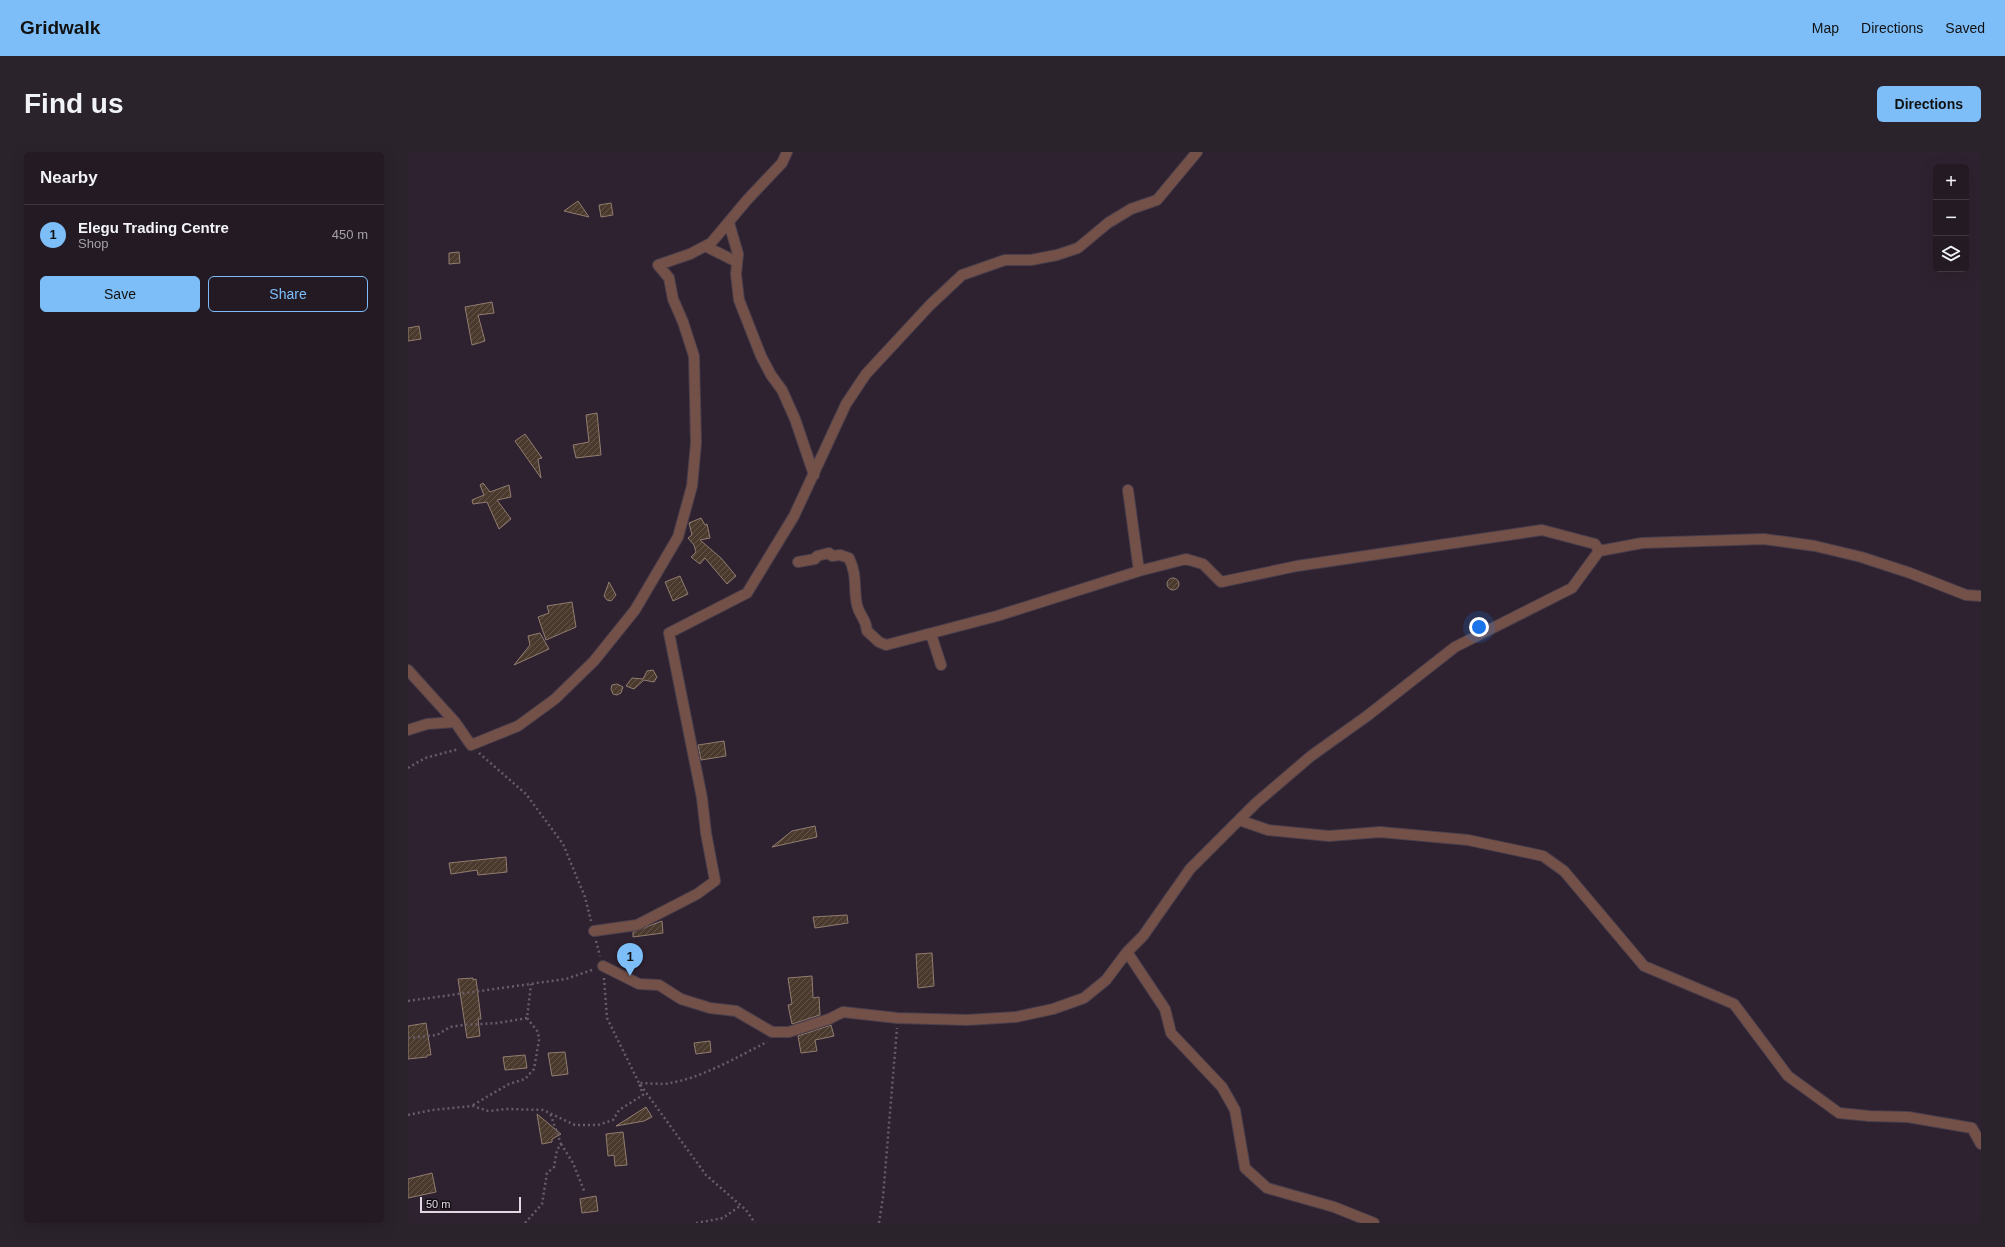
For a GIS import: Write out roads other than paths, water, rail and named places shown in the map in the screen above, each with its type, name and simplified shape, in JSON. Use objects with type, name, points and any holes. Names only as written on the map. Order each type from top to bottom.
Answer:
[{"type":"street","points":[[408,670],[455,722],[470,745],[518,726],[556,699],[594,661],[635,610],[678,537],[692,486],[695,458],[696,397],[694,356],[683,322],[673,299],[669,278],[658,265],[690,254],[711,243],[747,200],[782,163],[787,152]]},
{"type":"street","points":[[594,931],[637,924],[697,894],[715,881],[706,833],[700,784],[669,633],[747,593],[794,516],[846,404],[866,374],[930,306],[962,276],[1006,260],[1031,260],[1057,255],[1078,248],[1108,223],[1131,209],[1157,200],[1197,152]]},
{"type":"street","points":[[729,223],[738,254],[739,300],[747,325],[764,362],[782,390],[792,412],[814,475]]},
{"type":"street","points":[[705,246],[737,262]]},
{"type":"street","points":[[1128,490],[1139,571]]},
{"type":"street","points":[[798,562],[815,559],[818,556],[829,553],[832,556],[840,554],[849,558],[855,572],[857,606],[866,621],[867,631],[879,642],[886,645],[997,616],[1139,571],[1186,559],[1203,564],[1221,582],[1297,566],[1542,530],[1595,544],[1599,551]]},
{"type":"street","points":[[603,966],[639,984],[659,985],[681,999],[710,1008],[736,1011],[772,1032],[790,1032],[829,1019],[843,1012],[897,1018],[967,1020],[1016,1017],[1053,1009],[1084,998],[1106,980],[1127,952],[1143,936],[1190,869],[1239,820],[1311,756],[1456,647],[1572,588],[1599,551],[1642,543],[1764,539],[1815,546],[1861,557],[1910,573],[1966,595],[1981,596]]},
{"type":"street","points":[[931,634],[941,665]]},
{"type":"street","points":[[408,730],[427,724],[455,722]]},
{"type":"street","points":[[1239,820],[1268,830],[1329,836],[1380,832],[1468,840],[1543,856],[1564,871],[1644,966],[1734,1004],[1788,1076],[1839,1113],[1869,1116],[1908,1117],[1972,1128],[1981,1144]]},
{"type":"street","points":[[1127,952],[1165,1009],[1171,1034],[1222,1088],[1235,1110],[1245,1168],[1267,1188],[1334,1207],[1374,1223]]},
{"type":"place","name":"Elegu Trading Centre","points":[[630,976]]}]
